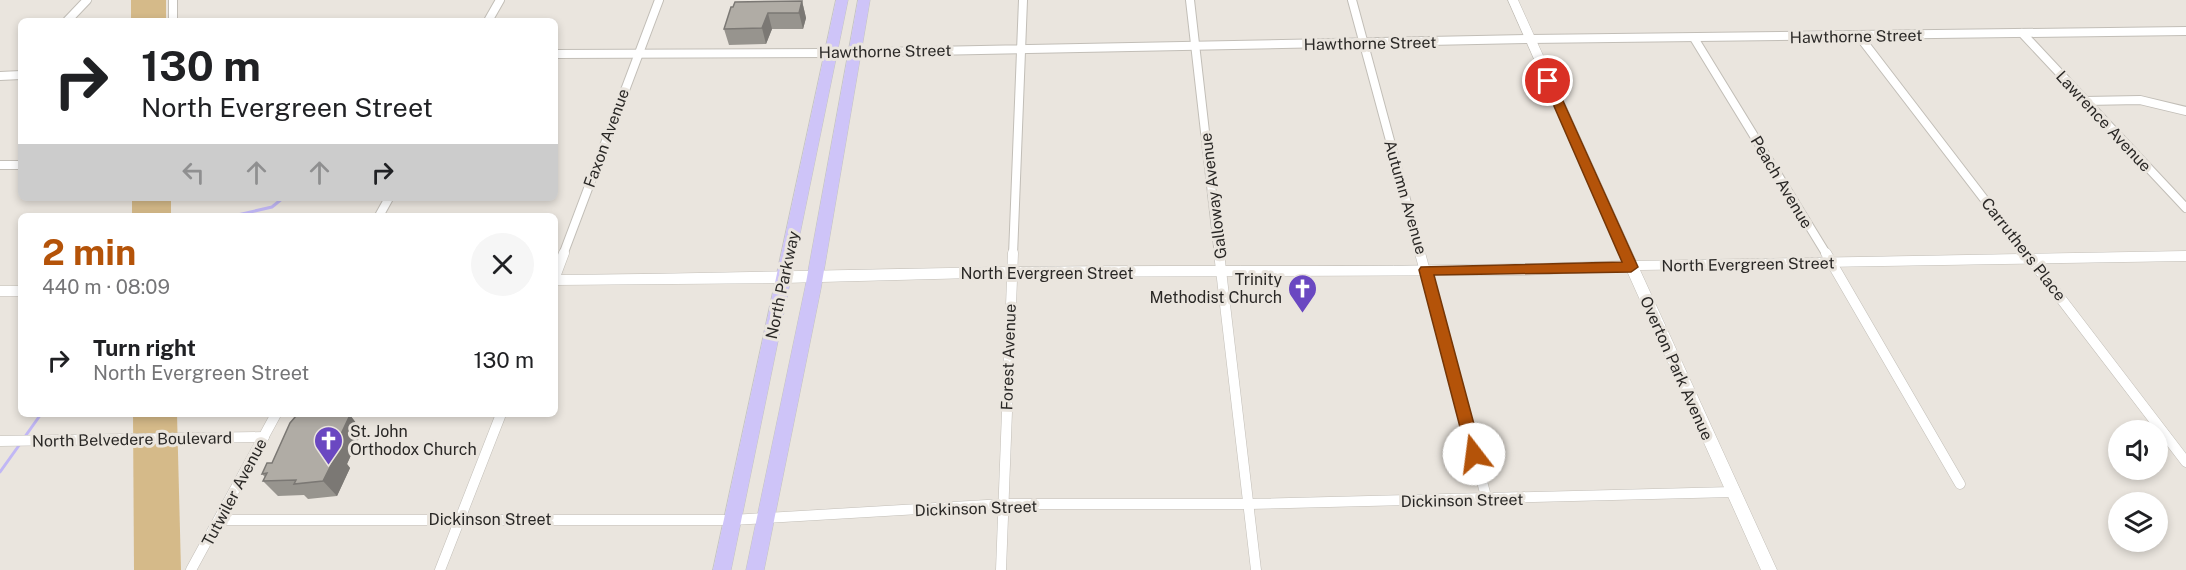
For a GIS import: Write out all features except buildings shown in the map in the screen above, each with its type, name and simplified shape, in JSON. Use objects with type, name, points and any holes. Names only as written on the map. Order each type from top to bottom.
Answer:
[{"type":"main road","name":"North Parkway","points":[[722,570],[842,0]]},
{"type":"main road","name":"North Parkway","points":[[755,570],[814,277],[864,0]]},
{"type":"street","points":[[70,18],[87,0]]},
{"type":"street","points":[[173,0],[173,18]]},
{"type":"street","points":[[490,18],[500,0]]},
{"type":"street","name":"Faxon Avenue","points":[[558,271],[659,0]]},
{"type":"street","name":"Forest Avenue","points":[[1001,570],[1023,0]]},
{"type":"street","name":"Galloway Avenue","points":[[1190,0],[1256,570]]},
{"type":"street","name":"Autumn Avenue","points":[[1352,0],[1487,500]]},
{"type":"street","name":"Overton Park Avenue","points":[[1513,0],[1769,570]]},
{"type":"street","name":"Hawthorne Street","points":[[558,54],[830,53],[1530,39],[2186,31]]},
{"type":"street","name":"Lawrence Avenue","points":[[2022,33],[2186,208]]},
{"type":"street","name":"Carruthers Place","points":[[1859,36],[2186,462]]},
{"type":"street","name":"Peach Avenue","points":[[1694,38],[1831,261],[1960,484]]},
{"type":"street","points":[[0,76],[18,73]]},
{"type":"street","points":[[2085,101],[2140,100],[2186,111]]},
{"type":"street","points":[[0,165],[18,165]]},
{"type":"street","name":"North Evergreen Street","points":[[558,279],[783,278],[1011,272],[1426,270],[1631,267],[1697,263],[2186,256]]},
{"type":"street","points":[[0,291],[18,291]]},
{"type":"street","name":"Tutwiler Avenue","points":[[191,570],[274,417]]},
{"type":"street","points":[[440,570],[500,417]]},
{"type":"street","name":"North Belvedere Boulevard","points":[[4,441],[264,437]]},
{"type":"street","name":"Dickinson Street","points":[[220,520],[732,520],[1004,504],[1249,504],[1487,500],[1732,492]]},
{"type":"shaded area","points":[[131,0],[166,0],[166,18],[131,18]]},
{"type":"shaded area","points":[[132,201],[171,201],[171,213],[132,213]]},
{"type":"shaded area","points":[[133,417],[177,417],[181,570],[134,570]]},
{"type":"waterway","points":[[246,213],[272,207],[279,201]]},
{"type":"waterway","points":[[24,438],[39,417]]},
{"type":"waterway","points":[[0,472],[20,444]]},
{"type":"place","name":"Trinity Methodist Church","points":[[1303,314]]},
{"type":"place","name":"St. John Orthodox Church","points":[[329,466]]},
{"type":"route","points":[[1474,454],[1426,270],[1631,267],[1548,81]]}]
